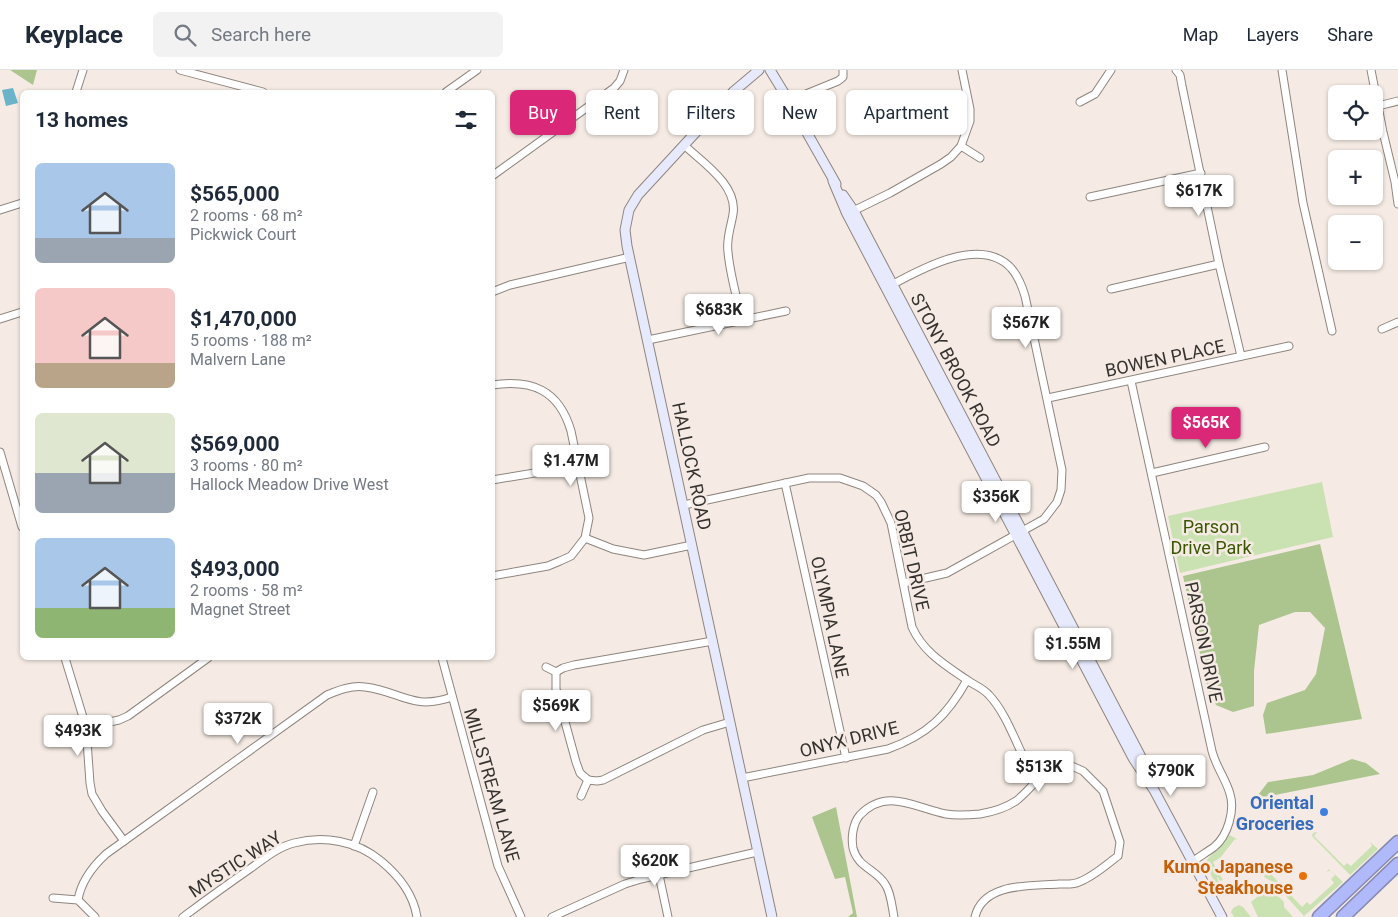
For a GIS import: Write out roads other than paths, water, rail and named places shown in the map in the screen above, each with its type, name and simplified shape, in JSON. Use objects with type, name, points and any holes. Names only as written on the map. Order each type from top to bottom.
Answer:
[{"type":"highway","points":[[1319,917],[1398,842]]},
{"type":"highway","points":[[1343,917],[1398,864]]},
{"type":"main road","name":"HALLOCK ROAD","points":[[759,70],[743,82],[642,190],[632,204],[626,230],[630,258],[772,917]]},
{"type":"main road","name":"STONY BROOK ROAD","points":[[770,70],[782,90]]},
{"type":"main road","name":"STONY BROOK ROAD","points":[[808,135],[1078,645],[1140,755],[1154,790],[1222,917]]},
{"type":"street","points":[[77,90],[83,70]]},
{"type":"street","points":[[180,70],[207,73],[257,90]]},
{"type":"street","points":[[449,90],[477,70]]},
{"type":"street","points":[[495,174],[614,88],[620,81],[624,70]]},
{"type":"street","points":[[816,90],[838,81],[843,77],[844,70]]},
{"type":"street","points":[[850,213],[941,164],[961,146],[970,121],[970,109],[962,70]]},
{"type":"street","points":[[1080,102],[1095,94],[1111,70]]},
{"type":"street","points":[[1176,70],[1180,75],[1241,356]]},
{"type":"street","points":[[1282,70],[1303,203],[1332,331]]},
{"type":"street","points":[[1371,70],[1374,85]]},
{"type":"street","points":[[1383,105],[1398,101]]},
{"type":"street","points":[[1383,128],[1398,203]]},
{"type":"street","points":[[684,146],[721,180],[732,200],[733,213],[728,232],[727,251],[742,320]]},
{"type":"street","points":[[961,146],[980,158]]},
{"type":"street","points":[[1090,197],[1201,173]]},
{"type":"street","points":[[0,210],[20,204]]},
{"type":"street","points":[[889,286],[934,263],[978,255],[1004,262],[1016,274],[1025,296],[1048,398],[1061,462],[1062,479],[1057,502],[1044,519],[946,572],[904,583]]},
{"type":"street","points":[[495,291],[510,285],[630,258]]},
{"type":"street","points":[[1110,289],[1220,264]]},
{"type":"street","points":[[648,340],[786,311]]},
{"type":"street","points":[[0,319],[20,313]]},
{"type":"street","points":[[1382,329],[1398,322]]},
{"type":"street","name":"BOWEN PLACE","points":[[1048,398],[1289,346]]},
{"type":"street","name":"PARSON DRIVE","points":[[1131,381],[1212,751],[1231,794],[1232,805],[1222,839],[1192,862]]},
{"type":"street","points":[[495,385],[528,384],[540,389],[556,402],[567,418],[589,518],[584,538],[571,556],[548,566],[495,575]]},
{"type":"street","points":[[1152,473],[1265,447]]},
{"type":"street","points":[[0,452],[20,520]]},
{"type":"street","points":[[495,480],[577,466]]},
{"type":"street","name":"ORBIT DRIVE","points":[[684,505],[809,478],[840,478],[862,486],[876,495],[891,523],[912,628],[918,640],[935,657],[985,691],[993,700],[1024,758]]},
{"type":"street","name":"OLYMPIA LANE","points":[[786,483],[846,758]]},
{"type":"street","points":[[584,538],[613,549],[644,555],[692,545]]},
{"type":"street","points":[[556,672],[574,665],[713,640]]},
{"type":"street","points":[[66,660],[86,728],[92,794],[124,840]]},
{"type":"street","points":[[86,728],[128,716],[205,660]]},
{"type":"street","name":"MILLSTREAM LANE","points":[[443,660],[498,866],[521,917]]},
{"type":"street","points":[[546,667],[556,672]]},
{"type":"street","points":[[556,672],[556,689],[576,762],[580,772],[588,780],[597,782],[603,780],[703,730],[730,722]]},
{"type":"street","name":"ONYX DRIVE","points":[[742,778],[888,749],[917,736],[938,721],[947,711],[967,680]]},
{"type":"street","points":[[78,900],[90,870],[124,840],[318,700],[337,690],[364,687],[420,702],[436,702],[452,697]]},
{"type":"street","points":[[894,917],[887,885],[882,879],[862,865],[856,857],[853,847],[854,826],[858,817],[868,807],[880,801],[889,801],[902,802],[947,814],[982,814],[1016,800],[1052,766],[1059,763],[1067,764],[1083,771],[1103,791],[1120,842],[1118,856],[1078,883],[1016,887],[985,897],[977,911],[976,917]]},
{"type":"street","points":[[581,796],[588,780]]},
{"type":"street","points":[[354,846],[373,792]]},
{"type":"street","name":"MYSTIC WAY","points":[[183,917],[264,858],[293,843],[315,840],[334,840],[354,846],[375,856],[395,874],[412,897],[418,917]]},
{"type":"street","points":[[552,917],[625,884],[757,852]]},
{"type":"street","points":[[659,875],[668,917]]},
{"type":"street","points":[[53,898],[78,900],[95,917]]},
{"type":"water","points":[[13,88],[18,103],[6,106],[2,90]]},
{"type":"place","name":"Oriental Groceries","points":[[1324,812]]},
{"type":"place","name":"Kumo Japanese Steakhouse","points":[[1303,876]]},
{"type":"park label","name":"Parson Drive Park","points":[[1211,536]]}]
